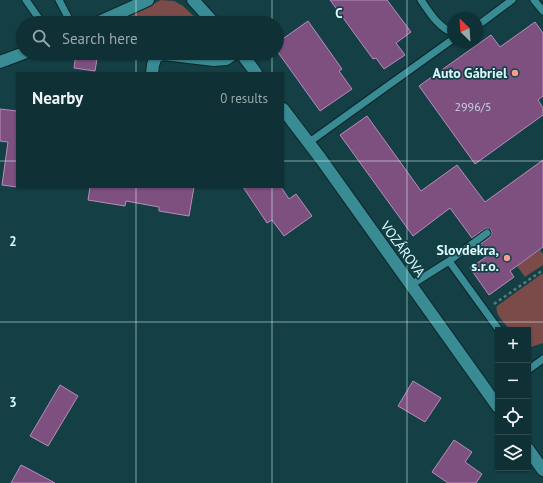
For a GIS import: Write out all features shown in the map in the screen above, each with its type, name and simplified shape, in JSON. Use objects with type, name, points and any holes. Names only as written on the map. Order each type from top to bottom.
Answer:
[{"type":"street","points":[[113,16],[148,0]]},
{"type":"street","points":[[193,0],[208,16]]},
{"type":"street","points":[[0,62],[16,56]]},
{"type":"street","points":[[152,72],[155,60]]},
{"type":"street","points":[[246,60],[255,72]]},
{"type":"street","name":"VOZÁROVA","points":[[284,110],[411,285],[494,394]]},
{"type":"street","points":[[531,453],[543,470]]},
{"type":"lane","points":[[26,0],[37,16]]},
{"type":"lane","points":[[59,0],[67,16]]},
{"type":"lane","points":[[421,0],[437,22],[447,30]]},
{"type":"lane","points":[[483,22],[512,0]]},
{"type":"lane","points":[[534,0],[543,11]]},
{"type":"lane","points":[[308,143],[447,44]]},
{"type":"lane","points":[[411,285],[449,262],[487,233]]},
{"type":"lane","points":[[449,262],[497,327]]},
{"type":"lane","points":[[531,368],[543,360]]},
{"type":"path","points":[[485,311],[543,270]]},
{"type":"shaded area","points":[[161,0],[174,1],[183,6],[194,16],[129,16]]},
{"type":"shaded area","points":[[540,250],[543,254],[543,265],[525,277],[517,266]]},
{"type":"shaded area","points":[[543,273],[543,343],[531,347],[531,327],[508,327],[498,315],[496,309],[497,306]]},
{"type":"building","name":"Auto Gábriel","points":[[330,0],[387,0],[411,32],[396,43],[405,55],[384,69],[376,58],[373,59]]},
{"type":"building","points":[[308,21],[342,69],[339,71],[352,89],[320,111],[283,60],[284,38]]},
{"type":"building","points":[[535,22],[543,33],[543,96],[538,100],[543,108],[543,115],[475,164],[419,86],[473,48],[483,48],[483,41],[491,35],[500,47]]},
{"type":"building","points":[[75,60],[97,60],[95,71],[74,68]]},
{"type":"building","points":[[0,109],[16,111],[16,187],[2,185],[8,142],[0,141]]},
{"type":"building","points":[[367,116],[421,191],[457,165],[485,202],[543,160],[543,247],[510,271],[514,277],[489,295],[470,268],[486,257],[478,246],[490,237],[492,233],[491,230],[486,228],[472,238],[450,208],[413,236],[340,135]]},
{"type":"building","points":[[90,188],[194,188],[189,216],[159,211],[159,207],[126,201],[125,206],[88,200]]},
{"type":"building","points":[[244,188],[282,188],[289,199],[296,194],[312,216],[284,236],[272,220],[267,223]]},
{"type":"building","points":[[413,381],[441,398],[425,422],[398,406]]},
{"type":"building","points":[[60,385],[78,396],[48,446],[30,436]]},
{"type":"building","points":[[454,440],[472,452],[465,462],[482,474],[476,483],[448,483],[432,472]]},
{"type":"building","points":[[21,465],[25,467],[55,483],[11,483]]},
{"type":"place","name":"Auto Gábriel","points":[[515,73]]},
{"type":"place","name":"Slovdekra, s.r.o.","points":[[507,258]]}]
